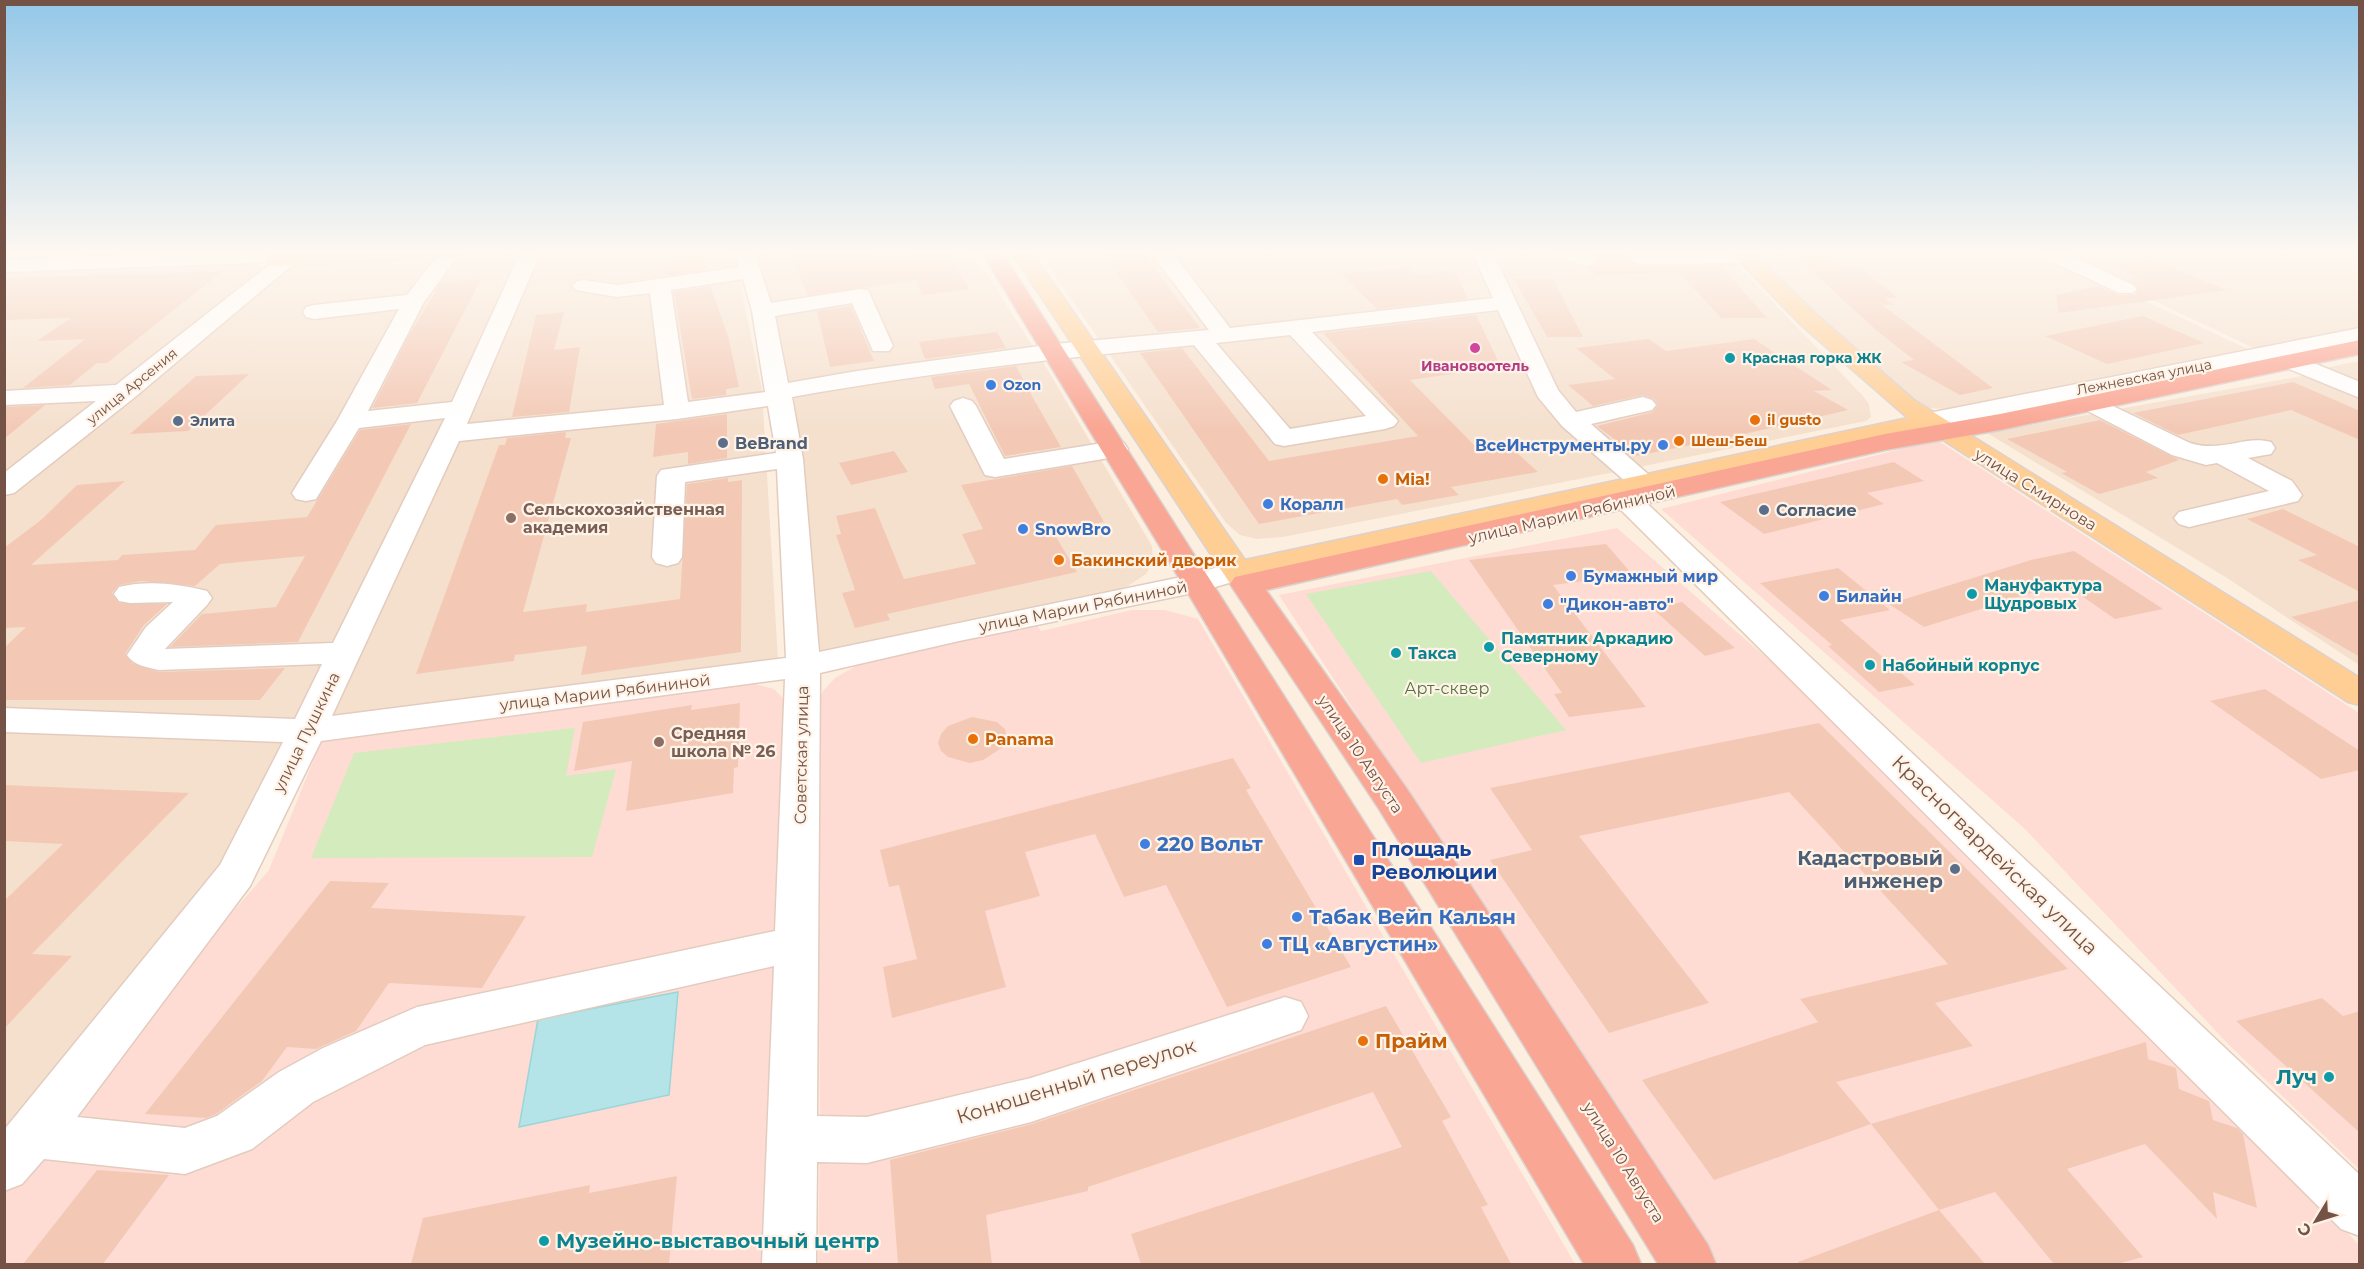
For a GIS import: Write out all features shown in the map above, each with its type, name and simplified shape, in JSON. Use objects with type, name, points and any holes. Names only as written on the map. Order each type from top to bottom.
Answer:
[{"type":"highway","name":"улица 10 Августа","points":[[1028,310],[1115,449],[1226,580],[1393,800],[1689,1264]]},
{"type":"highway","name":"Лежневская улица","points":[[1937,426],[2091,403],[2360,347]]},
{"type":"highway","name":"улица Марии Рябининой","points":[[1226,580],[1937,426]]},
{"type":"highway","name":"улица 10 Августа","points":[[1226,580],[1614,1264]]},
{"type":"main road","name":"улица 10 Августа","points":[[1059,310],[1226,580]]},
{"type":"main road","name":"улица Смирнова","points":[[1799,310],[1905,405],[2360,694]]},
{"type":"street","name":"улица Арсения","points":[[4,487],[126,392],[222,310]]},
{"type":"street","points":[[314,312],[330,310]]},
{"type":"street","points":[[306,493],[350,421],[409,310]]},
{"type":"street","name":"улица Пушкина","points":[[19,1151],[235,875],[450,434],[505,310]]},
{"type":"street","points":[[663,310],[677,411]]},
{"type":"street","name":"Советская улица","points":[[763,310],[790,459],[803,666],[794,1139],[789,1264]]},
{"type":"street","points":[[866,310],[881,346]]},
{"type":"street","points":[[1205,310],[1225,336]]},
{"type":"street","points":[[450,434],[677,411],[780,395],[857,378],[1054,351],[1225,336],[1443,310]]},
{"type":"street","name":"Красногвардейская улица","points":[[1510,310],[1547,392],[1635,491],[2360,1211]]},
{"type":"street","points":[[1200,338],[1284,438],[1384,421],[1295,327]]},
{"type":"street","name":"Лежневская улица","points":[[1937,426],[2360,335]]},
{"type":"street","points":[[2290,361],[2360,391]]},
{"type":"street","points":[[4,398],[126,392]]},
{"type":"street","points":[[2091,403],[2181,449],[2206,456],[2224,456],[2262,448]]},
{"type":"street","points":[[1571,421],[1643,405]]},
{"type":"street","points":[[963,406],[995,469],[1115,449]]},
{"type":"street","points":[[350,421],[462,408]]},
{"type":"street","points":[[2189,518],[2288,495],[2282,487],[2224,456]]},
{"type":"street","points":[[668,557],[670,476],[790,459]]},
{"type":"street","points":[[4,462],[33,464]]},
{"type":"street","name":"улица Марии Рябининой","points":[[4,720],[307,731],[803,666],[993,624],[1226,580]]},
{"type":"street","points":[[130,594],[167,591],[196,598],[158,634],[144,655],[159,660],[345,653]]},
{"type":"street","points":[[19,1151],[185,1150],[234,1134],[296,1087],[417,1028],[798,943]]},
{"type":"street","name":"Конюшенный переулок","points":[[794,1139],[867,1140],[1031,1100],[1285,1016]]},
{"type":"shaded area","points":[[5,310],[218,310],[5,483]]},
{"type":"shaded area","points":[[231,310],[497,310],[458,409],[301,724],[5,714],[5,493]]},
{"type":"shaded area","points":[[514,310],[746,310],[762,390],[778,659],[322,723]]},
{"type":"shaded area","points":[[767,310],[1010,310],[1152,546],[1153,561],[1146,574],[1128,586],[1106,593],[819,652],[802,457]]},
{"type":"shaded area","points":[[1079,310],[1507,310],[1544,392],[1625,470],[1283,537],[1257,539],[1240,535],[1226,523]]},
{"type":"shaded area","points":[[1514,310],[1781,310],[1863,396],[1869,404],[1871,417],[1866,421],[1629,469],[1570,416]]},
{"type":"shaded area","points":[[1812,310],[2165,310],[2252,351],[1946,409],[1917,406]]},
{"type":"shaded area","points":[[2174,310],[2359,310],[2359,329],[2258,350]]},
{"type":"shaded area","points":[[2359,361],[2359,384],[2325,368]]},
{"type":"shaded area","points":[[2308,375],[2359,398],[2359,665],[2227,578],[1987,433]]},
{"type":"shaded area","points":[[1937,440],[2359,713],[2359,1169],[2230,1046],[2024,828],[1661,509]]},
{"type":"shaded area","points":[[1617,528],[1975,839],[2359,1245],[2359,1264],[1714,1264],[1279,595]]},
{"type":"shaded area","points":[[1132,610],[1165,610],[1198,619],[1575,1264],[818,1264],[820,1126],[817,705],[823,691],[835,678],[870,658],[1034,621],[1041,631]]},
{"type":"shaded area","points":[[751,683],[774,689],[788,703],[768,1264],[5,1264],[5,1176],[269,870],[314,759],[313,736]]},
{"type":"shaded area","points":[[5,728],[303,739],[303,763],[259,870],[5,1159]]},
{"type":"green space","name":"Арт-сквер","points":[[1431,571],[1566,730],[1421,763],[1306,594]]},
{"type":"green space","points":[[575,728],[566,776],[616,769],[592,857],[311,858],[354,753]]},
{"type":"water","points":[[678,992],[669,1095],[519,1127],[538,1019]]},
{"type":"building","points":[[4,310],[174,310],[107,363],[97,363],[70,385],[23,388],[85,339],[37,341],[71,318],[4,320]]},
{"type":"building","points":[[424,310],[465,310],[417,403],[372,408]]},
{"type":"building","points":[[677,310],[719,310],[728,336],[739,387],[726,389],[726,395],[692,399]]},
{"type":"building","points":[[853,310],[874,361],[830,367],[817,311]]},
{"type":"building","points":[[1143,310],[1186,310],[1200,328],[1158,332]]},
{"type":"building","points":[[1532,310],[1569,310],[1583,337],[1547,337]]},
{"type":"building","points":[[1714,310],[1760,310],[1767,318],[1721,318]]},
{"type":"building","points":[[1855,310],[1889,310],[1993,388],[1960,395],[1901,362],[1914,360]]},
{"type":"building","points":[[2059,310],[2079,310],[2059,313]]},
{"type":"building","points":[[564,312],[554,350],[580,347],[569,412],[512,417],[536,315]]},
{"type":"building","points":[[1476,315],[1501,367],[1410,380],[1475,446],[1504,441],[1538,472],[1451,487],[1459,495],[1402,505],[1397,499],[1259,524],[1140,353],[1182,348],[1269,461],[1418,436],[1323,333]]},
{"type":"building","points":[[2143,316],[2204,343],[2107,364],[2045,336]]},
{"type":"building","points":[[997,332],[1006,348],[925,359],[919,342]]},
{"type":"building","points":[[1649,339],[1666,351],[1754,339],[1832,390],[1814,391],[1848,410],[1636,456],[1597,426],[1653,412],[1658,405],[1654,399],[1643,395],[1593,406],[1568,385],[1615,379],[1576,348]]},
{"type":"building","points":[[1016,366],[1061,447],[1005,456],[969,384],[935,389],[931,377]]},
{"type":"building","points":[[249,374],[188,431],[130,434],[196,376]]},
{"type":"building","points":[[2293,382],[2360,411],[2360,440],[2291,410],[2178,435],[2133,413]]},
{"type":"building","points":[[45,405],[4,439],[4,407]]},
{"type":"building","points":[[727,414],[727,458],[688,464],[688,452],[653,457],[656,424]]},
{"type":"building","points":[[2100,420],[2179,460],[2146,472],[2158,478],[2099,494],[2061,473],[2067,472],[2007,439]]},
{"type":"building","points":[[411,424],[298,642],[170,647],[202,614],[276,607],[305,556],[220,564],[195,586],[141,581],[119,585],[112,593],[119,603],[167,604],[144,625],[125,654],[132,663],[159,672],[285,668],[260,700],[4,700],[4,648],[26,627],[4,628],[4,548],[41,520],[77,485],[125,481],[31,565],[118,560],[122,555],[195,550],[216,525],[307,517],[360,430]]},
{"type":"building","name":"Сельскохозяйственная академия","points":[[566,432],[565,438],[571,438],[523,612],[587,604],[586,612],[680,599],[687,484],[728,478],[728,482],[742,480],[741,652],[581,675],[587,646],[515,655],[514,661],[416,674],[499,445],[505,445],[507,438]]},
{"type":"building","points":[[894,451],[908,472],[851,485],[839,463]]},
{"type":"building","points":[[1894,462],[1924,481],[1867,493],[1884,504],[1764,534],[1720,502]]},
{"type":"building","points":[[1072,466],[1104,522],[1053,532],[1077,572],[887,614],[890,620],[855,628],[842,593],[855,590],[836,535],[841,534],[836,516],[875,508],[904,579],[976,564],[962,534],[983,529],[961,485]]},
{"type":"building","points":[[2283,509],[2360,547],[2360,592],[2298,560],[2317,555],[2247,519]]},
{"type":"building","points":[[1606,544],[1633,575],[1553,585],[1646,707],[1569,717],[1554,694],[1562,693],[1469,560]]},
{"type":"building","points":[[2074,551],[2163,609],[2115,619],[2063,583],[1924,627],[1889,604],[2031,560]]},
{"type":"building","name":"Билайн","points":[[1838,568],[1890,610],[1840,620],[1915,685],[1879,692],[1828,646],[1832,645],[1760,583]]},
{"type":"building","points":[[2360,600],[2360,657],[2291,617]]},
{"type":"building","points":[[1682,602],[1735,648],[1705,656],[1653,609]]},
{"type":"building","points":[[2265,689],[2360,751],[2360,770],[2321,779],[2210,701]]},
{"type":"building","name":"Средняя школа № 26","points":[[740,703],[738,767],[734,768],[733,793],[626,811],[632,761],[574,771],[583,722],[692,705],[691,710]]},
{"type":"building","points":[[972,717],[997,722],[1005,729],[1007,738],[1003,747],[983,760],[970,763],[948,757],[941,751],[938,743],[941,734],[948,726]]},
{"type":"building","points":[[1819,723],[2068,969],[1935,1003],[1973,1046],[1836,1082],[1871,1124],[1714,1180],[1642,1080],[1818,1022],[1800,999],[1948,964],[1789,792],[1579,836],[1709,1003],[1609,1033],[1490,860],[1532,850],[1490,788]]},
{"type":"building","points":[[1233,758],[1251,788],[1246,790],[1351,967],[1227,1007],[1166,885],[1124,897],[1095,834],[1025,852],[1040,896],[985,911],[1006,987],[892,1018],[883,967],[917,959],[899,885],[889,887],[880,850]]},
{"type":"building","points":[[4,785],[189,793],[32,954],[72,956],[4,1029],[4,901],[63,844],[4,841]]},
{"type":"building","points":[[330,881],[389,883],[371,908],[526,916],[482,988],[389,983],[356,1031],[316,1049],[287,1047],[262,1081],[216,1114],[206,1118],[145,1114]]},
{"type":"building","name":"Луч","points":[[2322,998],[2343,1016],[2360,1011],[2360,1133],[2236,1021]]},
{"type":"building","points":[[1386,1006],[1451,1117],[1442,1121],[1488,1205],[1481,1207],[1511,1264],[1141,1264],[1131,1234],[1402,1147],[1373,1092],[1088,1187],[1088,1191],[986,1215],[992,1264],[898,1264],[890,1160],[1032,1124]]},
{"type":"building","points":[[2146,1042],[2148,1059],[2176,1068],[2179,1089],[2209,1101],[2213,1120],[2237,1128],[2243,1134],[2257,1208],[2213,1192],[2217,1219],[2145,1144],[2067,1169],[2143,1257],[2117,1264],[2054,1264],[1995,1192],[1939,1210],[1871,1124]]},
{"type":"building","points":[[97,1170],[169,1175],[103,1264],[23,1264]]},
{"type":"building","name":"Музейно-выставочный центр","points":[[677,1176],[669,1264],[411,1264],[423,1218],[590,1185],[589,1193]]},
{"type":"building","points":[[1939,1210],[1985,1264],[1798,1264],[1798,1262]]},
{"type":"place","name":"Ивановоотель","points":[[1475,348]]},
{"type":"place","name":"Красная горка ЖК","points":[[1730,358]]},
{"type":"place","name":"Ozon","points":[[991,385]]},
{"type":"place","name":"il gusto","points":[[1755,420]]},
{"type":"place","name":"Элита","points":[[178,421]]},
{"type":"place","name":"Шеш-Беш","points":[[1679,441]]},
{"type":"place","name":"BeBrand","points":[[723,443]]},
{"type":"place","name":"ВсеИнструменты.ру","points":[[1663,445]]},
{"type":"place","name":"Mia!","points":[[1383,479]]},
{"type":"place","name":"Коралл","points":[[1268,504]]},
{"type":"place","name":"Согласие","points":[[1764,510]]},
{"type":"place","name":"Сельскохозяйственная академия","points":[[511,518]]},
{"type":"place","name":"SnowBro","points":[[1023,529]]},
{"type":"place","name":"Бакинский дворик","points":[[1059,560]]},
{"type":"place","name":"Бумажный мир","points":[[1571,576]]},
{"type":"place","name":"Мануфактура Щудровых","points":[[1972,594]]},
{"type":"place","name":"Билайн","points":[[1824,596]]},
{"type":"place","name":"\"Дикон-авто\"","points":[[1548,604]]},
{"type":"place","name":"Памятник Аркадию Северному","points":[[1489,647]]},
{"type":"place","name":"Такса","points":[[1396,653]]},
{"type":"place","name":"Набойный корпус","points":[[1870,665]]},
{"type":"place","name":"Panama","points":[[973,739]]},
{"type":"place","name":"Средняя школа № 26","points":[[659,742]]},
{"type":"place","name":"220 Вольт","points":[[1145,844]]},
{"type":"place","name":"Площадь Революции","points":[[1359,860]]},
{"type":"place","name":"Кадастровый инженер","points":[[1955,869]]},
{"type":"place","name":"Табак Вейп Кальян","points":[[1297,917]]},
{"type":"place","name":"ТЦ «Августин»","points":[[1267,944]]},
{"type":"place","name":"Прайм","points":[[1363,1041]]},
{"type":"place","name":"Луч","points":[[2329,1077]]},
{"type":"place","name":"Музейно-выставочный центр","points":[[544,1241]]}]
